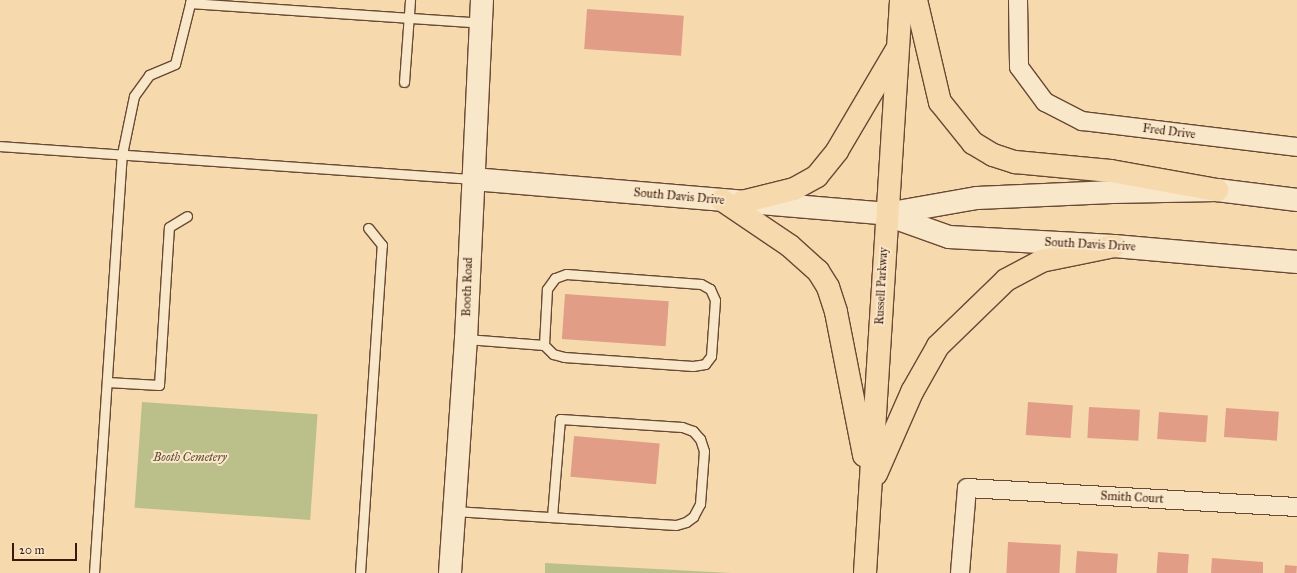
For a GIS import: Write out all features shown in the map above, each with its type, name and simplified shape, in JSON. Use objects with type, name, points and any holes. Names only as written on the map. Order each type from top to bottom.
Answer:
[{"type":"main road","name":"Russell Parkway","points":[[865,573],[886,214],[901,0]]},
{"type":"main road","points":[[916,0],[940,102],[973,143],[992,155],[1015,162],[1111,171],[1217,190]]},
{"type":"main road","points":[[732,201],[794,189],[817,176],[837,151],[898,46]]},
{"type":"main road","points":[[732,201],[790,246],[818,271],[828,287],[836,312],[870,486]]},
{"type":"main road","points":[[870,486],[912,392],[938,346],[960,324],[1006,280],[1041,260],[1114,246]]},
{"type":"street","name":"Booth Road","points":[[450,573],[466,339],[482,0]]},
{"type":"street","name":"Fred Drive","points":[[1018,0],[1019,67],[1045,102],[1082,121],[1297,147]]},
{"type":"street","name":"South Davis Drive","points":[[473,179],[886,214],[977,198],[1217,190],[1297,200]]},
{"type":"street","name":"South Davis Drive","points":[[886,214],[949,237],[1114,246],[1297,262]]},
{"type":"street","name":"Smith Court","points":[[960,573],[967,488],[1297,508]]},
{"type":"lane","points":[[404,82],[410,0]]},
{"type":"lane","points":[[94,573],[122,154],[134,96],[149,75],[175,64],[190,1],[480,23]]},
{"type":"lane","points":[[0,146],[473,179]]},
{"type":"lane","points":[[107,382],[159,385],[169,227],[187,216]]},
{"type":"lane","points":[[360,573],[382,245],[368,228]]},
{"type":"lane","points":[[466,339],[544,345],[553,354],[564,357],[693,366],[705,364],[711,356],[715,300],[710,288],[701,284],[566,274],[555,278],[547,289],[544,345]]},
{"type":"lane","points":[[454,511],[676,525],[686,522],[693,517],[700,504],[704,451],[700,439],[693,431],[682,427],[560,419],[552,517]]},
{"type":"green space","name":"Booth Cemetery","points":[[142,402],[318,414],[310,520],[135,508]]},
{"type":"green space","points":[[545,563],[731,573],[545,573]]},
{"type":"building","points":[[587,9],[684,16],[681,56],[584,49]]},
{"type":"building","points":[[565,294],[669,301],[666,346],[562,339]]},
{"type":"building","points":[[1028,402],[1073,405],[1071,438],[1026,435]]},
{"type":"building","points":[[1089,407],[1140,410],[1138,441],[1087,438]]},
{"type":"building","points":[[1226,408],[1279,412],[1277,441],[1224,437]]},
{"type":"building","points":[[1159,412],[1208,415],[1206,442],[1157,439]]},
{"type":"building","points":[[574,436],[660,443],[656,484],[570,477]]},
{"type":"building","points":[[1008,542],[1061,545],[1059,573],[1006,573]]},
{"type":"building","points":[[1077,551],[1118,554],[1117,573],[1075,573]]},
{"type":"building","points":[[1158,552],[1189,554],[1188,573],[1157,573]]},
{"type":"building","points":[[1212,558],[1263,562],[1263,573],[1211,573]]},
{"type":"building","points":[[1285,565],[1297,566],[1296,573],[1284,573]]}]
